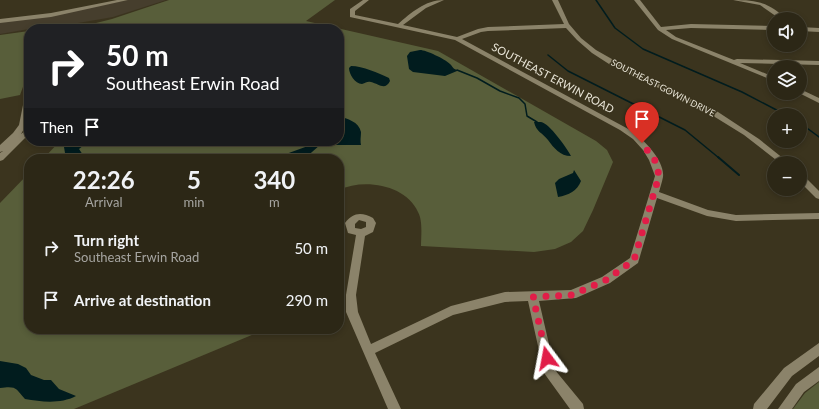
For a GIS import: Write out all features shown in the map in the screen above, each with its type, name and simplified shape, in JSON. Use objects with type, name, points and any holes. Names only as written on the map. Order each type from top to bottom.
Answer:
[{"type":"street","points":[[96,5],[115,0]]},
{"type":"street","points":[[0,20],[125,0]]},
{"type":"street","name":"SOUTHEAST ERWIN ROAD","points":[[366,0],[350,12],[352,16],[457,39],[622,128],[634,136],[647,148],[656,162],[659,176],[634,260],[606,280],[572,295],[505,297],[451,311],[368,351]]},
{"type":"street","points":[[399,26],[418,9],[441,0]]},
{"type":"street","name":"SOUTHEAST GOWIN DRIVE","points":[[555,0],[567,26],[581,41],[615,65],[681,95],[737,126],[777,156]]},
{"type":"street","points":[[637,0],[660,28],[688,44],[767,76]]},
{"type":"street","points":[[736,0],[754,0],[766,4],[775,12]]},
{"type":"street","points":[[457,39],[480,30],[488,29],[567,26]]},
{"type":"street","points":[[660,28],[691,26],[767,28]]},
{"type":"street","points":[[807,29],[819,30]]},
{"type":"street","points":[[733,62],[819,63]]},
{"type":"street","points":[[807,95],[819,101]]},
{"type":"street","points":[[1,154],[23,125],[24,119]]},
{"type":"street","points":[[1,154],[24,134]]},
{"type":"street","points":[[807,184],[819,196]]},
{"type":"street","points":[[654,194],[707,213],[736,218],[819,216]]},
{"type":"street","points":[[361,233],[351,295],[352,312],[395,409]]},
{"type":"street","points":[[533,297],[550,373],[578,409]]},
{"type":"street","points":[[759,409],[788,372],[819,349]]},
{"type":"street","points":[[784,409],[800,388],[819,373]]},
{"type":"shaded area","points":[[128,0],[166,0],[113,17],[72,24],[24,24],[24,30],[0,34],[0,22],[53,15]]},
{"type":"green space","points":[[169,0],[335,0],[306,21],[319,24],[92,24]]},
{"type":"green space","points":[[344,30],[438,51],[596,141],[607,150],[613,162],[583,231],[571,242],[555,249],[534,252],[421,246],[420,216],[412,203],[404,195],[383,186],[360,185],[344,188],[344,154],[48,154],[55,146],[344,146]]},
{"type":"green space","points":[[24,32],[24,84],[20,95],[0,99],[0,35]]},
{"type":"green space","points":[[24,178],[24,334],[254,334],[74,409],[0,409],[0,203]]},
{"type":"green space","points":[[819,382],[819,409],[793,409],[805,393]]},
{"type":"water","points":[[420,50],[431,53],[444,60],[457,71],[445,76],[413,72],[409,69],[407,56],[410,52]]},
{"type":"water","points":[[351,66],[360,67],[375,72],[389,78],[390,81],[386,86],[370,82],[359,84],[351,76],[349,68]]},
{"type":"water","points":[[344,118],[355,123],[360,129],[361,145],[344,145]]},
{"type":"water","points":[[534,122],[544,123],[553,131],[571,156],[564,155],[558,151],[538,130]]},
{"type":"water","points":[[83,146],[79,149],[82,154],[64,154],[64,147]]},
{"type":"water","points":[[308,146],[319,146],[310,154],[286,154]]},
{"type":"water","points":[[574,170],[581,181],[572,192],[558,197],[555,183],[559,179],[573,173]]},
{"type":"water","points":[[0,361],[18,364],[26,368],[31,375],[44,380],[51,380],[59,389],[76,396],[70,399],[51,402],[38,401],[25,399],[17,390],[13,388],[0,388]]},
{"type":"waterway","points":[[596,0],[615,28],[643,49],[742,92],[773,108]]},
{"type":"waterway","points":[[548,55],[568,71],[685,130],[719,158]]},
{"type":"waterway","points":[[457,70],[477,78],[500,91],[519,98],[525,104],[527,116],[537,122]]},
{"type":"waterway","points":[[807,128],[819,137]]},
{"type":"waterway","points":[[718,157],[739,175]]},
{"type":"route","points":[[547,358],[533,297],[572,295],[606,280],[634,260],[659,176],[656,162],[642,143]]}]
